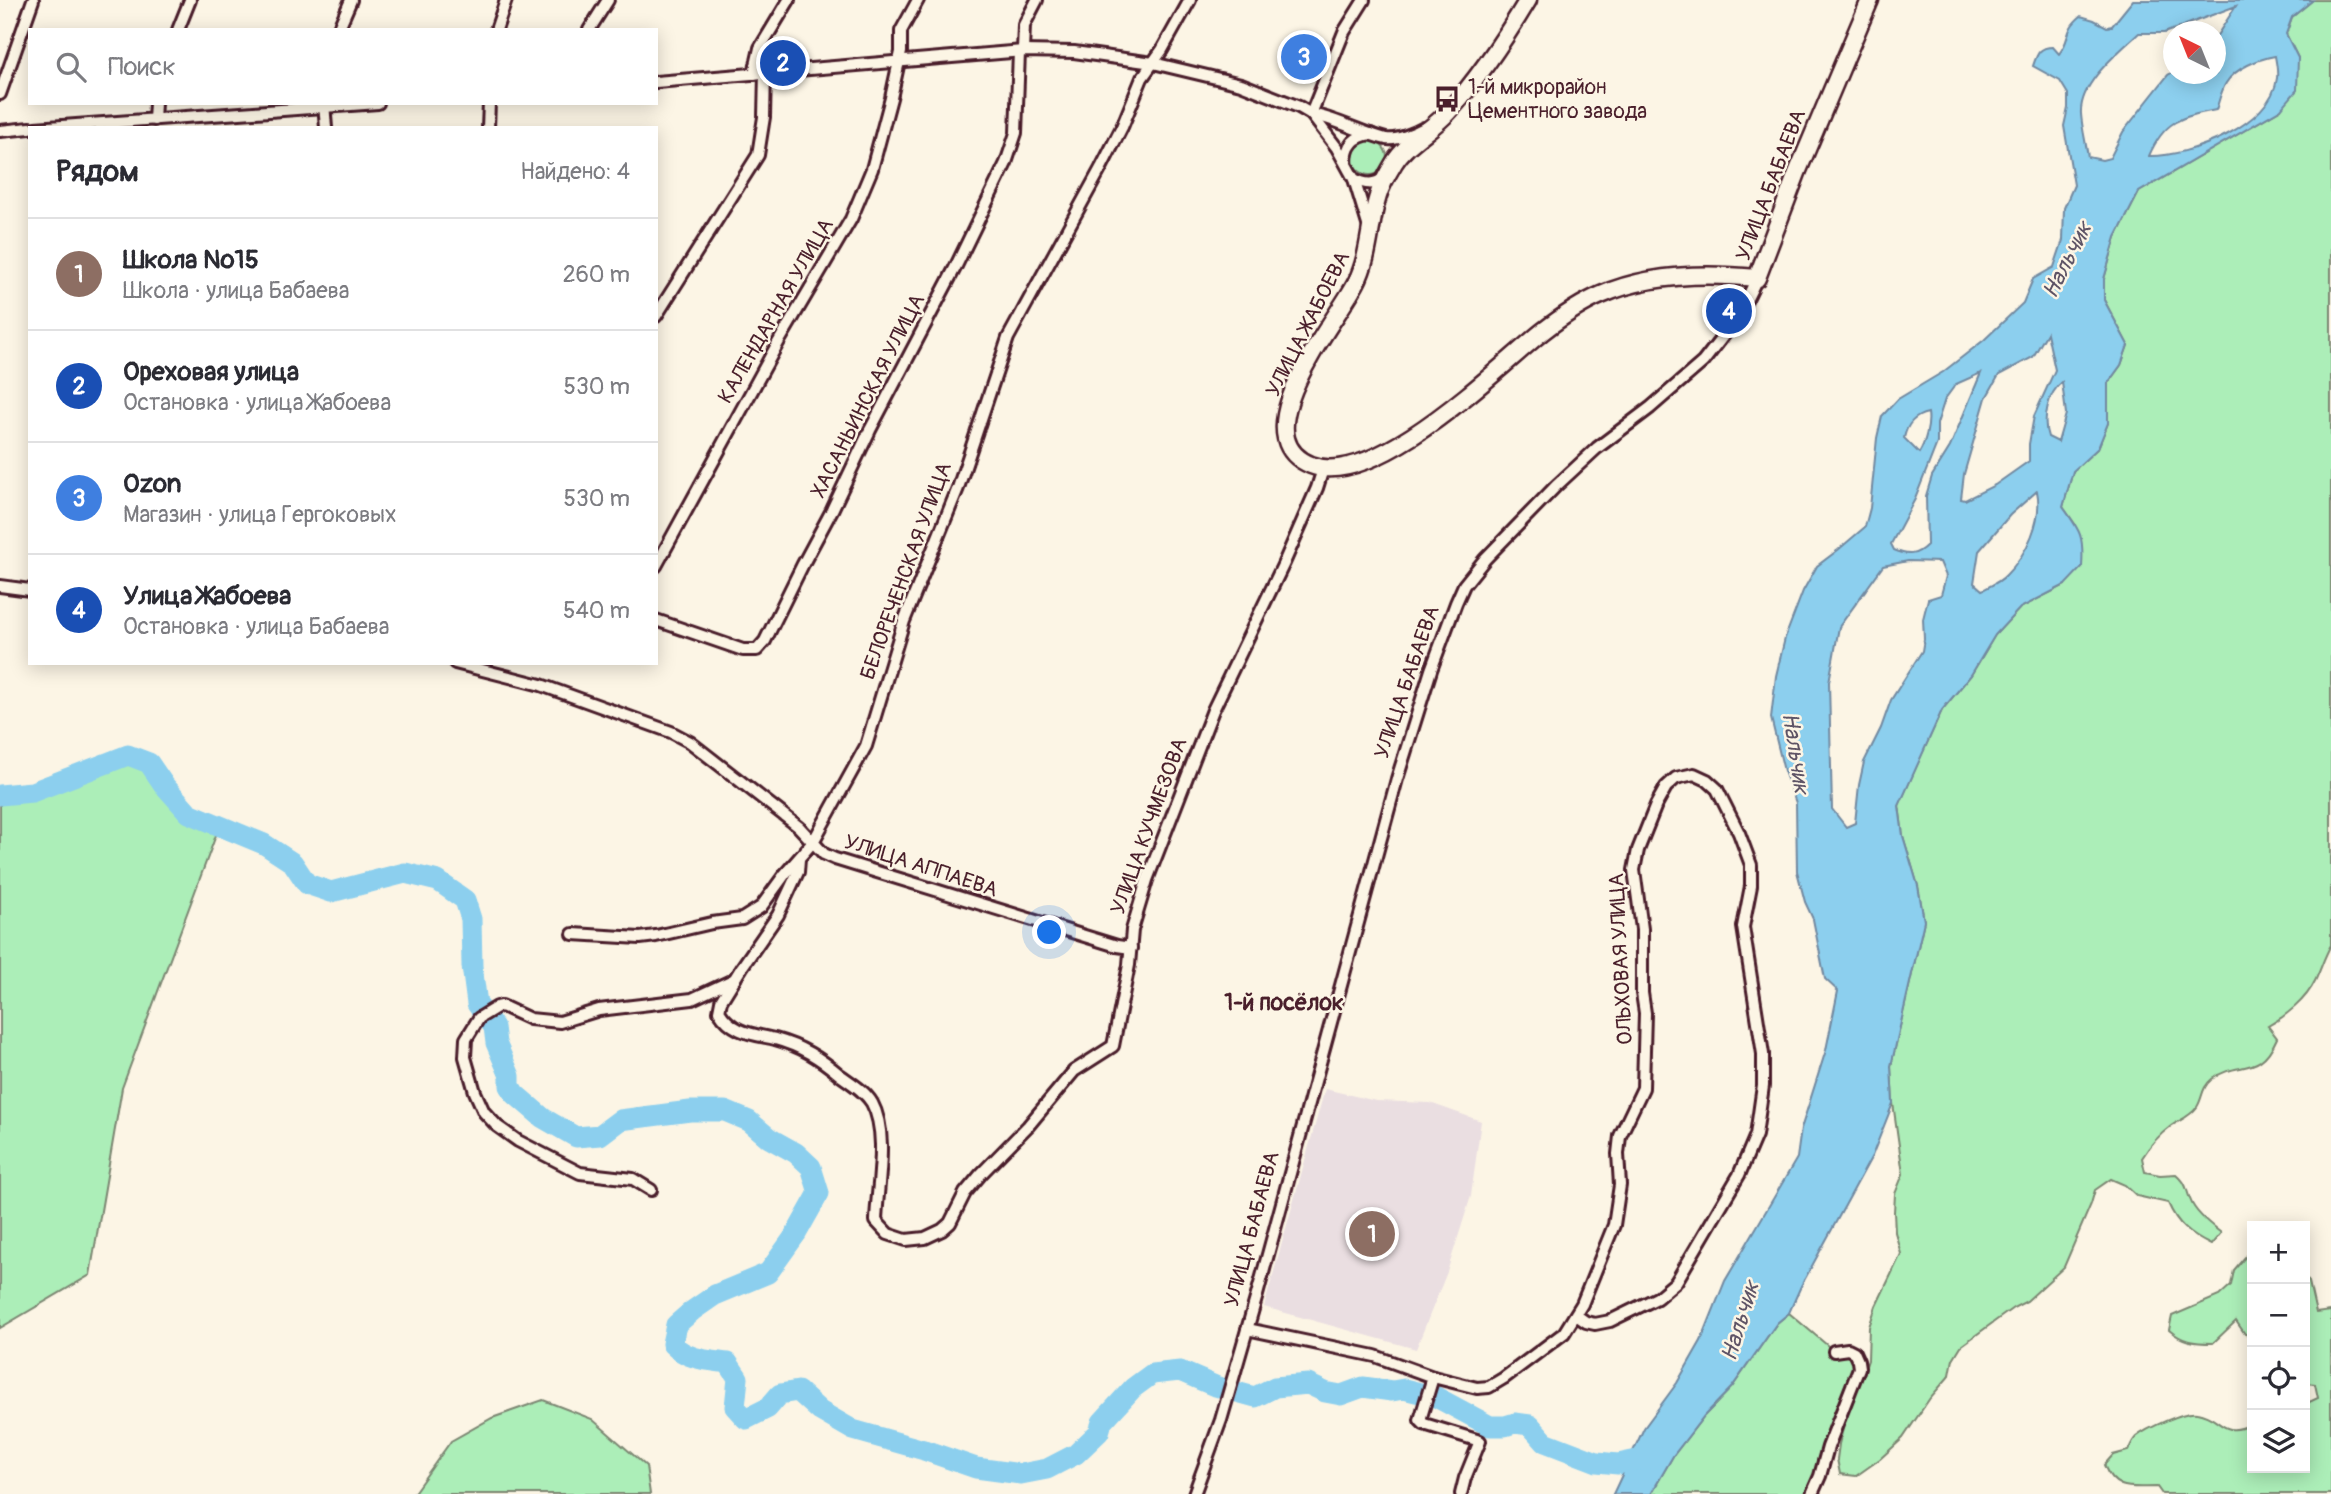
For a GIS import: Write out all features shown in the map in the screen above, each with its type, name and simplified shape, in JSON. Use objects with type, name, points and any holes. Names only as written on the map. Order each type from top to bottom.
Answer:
[{"type":"street","points":[[0,94],[33,0]]},
{"type":"street","points":[[179,28],[190,0]]},
{"type":"street","points":[[339,28],[351,0]]},
{"type":"street","points":[[497,28],[506,0]]},
{"type":"street","points":[[590,28],[608,0]]},
{"type":"street","points":[[658,313],[758,155],[764,117],[760,48],[789,0]]},
{"type":"street","name":"КАЛЕНДАРНАЯ УЛИЦА","points":[[658,562],[765,366],[851,219],[872,169],[891,98],[901,52],[901,31],[918,0]]},
{"type":"street","points":[[1021,51],[1024,25],[1037,0]]},
{"type":"street","name":"БЕЛОРЕЧЕНСКАЯ УЛИЦА","points":[[573,934],[656,936],[742,919],[761,907],[813,842],[866,746],[900,632],[967,462],[1008,338],[1101,168],[1122,127],[1142,78],[1190,0]]},
{"type":"street","points":[[1364,0],[1344,33],[1311,114],[1387,139],[1435,124]]},
{"type":"street","points":[[1373,134],[1363,135],[1351,143],[1346,155],[1351,174],[1362,182],[1380,181],[1469,90],[1528,0]]},
{"type":"street","name":"УЛИЦА БАБАЕВА","points":[[1194,1494],[1221,1420],[1247,1329],[1397,779],[1431,670],[1460,594],[1485,559],[1556,486],[1597,448],[1650,408],[1703,362],[1724,338],[1738,317],[1757,278],[1870,0]]},
{"type":"street","name":"УЛИЦА ЖАБОЕВА","points":[[658,82],[1021,51],[1074,52],[1153,63],[1241,84],[1267,92],[1311,114],[1351,174],[1370,229],[1361,271],[1304,370],[1287,409],[1283,427],[1284,439],[1290,451],[1306,463],[1323,468]]},
{"type":"street","name":"ХАСАНЬИНСКАЯ УЛИЦА","points":[[658,621],[743,650],[757,650],[765,640],[1006,163],[1016,133],[1021,51]]},
{"type":"street","points":[[153,120],[155,105]]},
{"type":"street","points":[[64,126],[325,105],[326,126]]},
{"type":"street","points":[[488,126],[489,105]]},
{"type":"street","points":[[0,131],[28,128]]},
{"type":"street","points":[[1370,229],[1380,190],[1392,167],[1394,153],[1387,139]]},
{"type":"street","points":[[1323,468],[1346,467],[1369,458],[1428,426],[1465,400],[1557,321],[1601,295],[1627,286],[1699,275],[1757,278]]},
{"type":"street","name":"УЛИЦА КУЧМЕЗОВА","points":[[799,859],[798,872],[778,915],[758,942],[719,1008],[725,1020],[743,1032],[788,1042],[813,1054],[858,1088],[871,1102],[879,1128],[881,1156],[876,1221],[888,1234],[906,1240],[935,1235],[950,1223],[965,1194],[981,1174],[1020,1135],[1074,1071],[1112,1046],[1132,930],[1147,880],[1213,710],[1284,563],[1323,468]]},
{"type":"street","points":[[0,586],[28,590]]},
{"type":"street","name":"УЛИЦА АППАЕВА","points":[[463,665],[541,685],[681,737],[757,793],[799,827],[824,854],[835,859],[1000,912],[1131,948]]},
{"type":"street","name":"ОЛЬХОВАЯ УЛИЦА","points":[[1247,1329],[1375,1356],[1432,1381],[1489,1387],[1558,1338],[1576,1315],[1614,1225],[1620,1185],[1620,1136],[1643,1088],[1646,1013],[1642,993],[1642,929],[1634,870],[1638,850],[1666,787],[1676,778],[1694,774],[1717,789],[1751,865],[1751,886],[1743,927],[1763,1054],[1763,1086],[1756,1135],[1739,1175],[1695,1254],[1676,1282],[1657,1298],[1610,1321],[1595,1324],[1576,1315]]},
{"type":"street","points":[[651,1190],[634,1180],[580,1173],[518,1141],[497,1126],[484,1112],[475,1092],[466,1065],[466,1039],[479,1018],[497,1007],[502,1006],[530,1019],[560,1022],[599,1010],[692,999],[735,979]]},
{"type":"street","points":[[1812,1494],[1858,1368],[1854,1352],[1847,1349],[1834,1351]]},
{"type":"street","points":[[1432,1381],[1420,1420],[1424,1424],[1480,1441],[1461,1494]]},
{"type":"shaded area","points":[[1325,1089],[1376,1101],[1430,1103],[1481,1121],[1471,1196],[1447,1272],[1416,1349],[1264,1307]]},
{"type":"green space","points":[[2313,0],[2331,0],[2331,945],[2306,995],[2268,1026],[2277,1038],[2263,1059],[2212,1079],[2195,1110],[2163,1133],[2142,1158],[2145,1172],[2176,1174],[2182,1180],[2195,1209],[2221,1233],[2211,1245],[2185,1228],[2168,1203],[2137,1196],[2125,1185],[2111,1179],[2095,1190],[2064,1267],[2027,1301],[2013,1308],[1961,1346],[1953,1359],[1950,1375],[1930,1398],[1903,1438],[1856,1476],[1840,1474],[1837,1459],[1839,1444],[1852,1395],[1868,1360],[1869,1327],[1901,1254],[1895,1232],[1894,1212],[1895,1194],[1903,1174],[1891,1066],[1924,921],[1918,886],[1903,836],[1899,805],[1942,710],[1971,675],[1995,635],[2020,608],[2065,585],[2075,524],[2063,507],[2073,471],[2098,448],[2108,423],[2108,383],[2121,365],[2128,345],[2104,300],[2104,279],[2116,237],[2139,192],[2281,109],[2298,58],[2286,34],[2292,17]]},
{"type":"green space","points":[[1370,141],[1382,146],[1387,158],[1382,170],[1370,175],[1358,170],[1353,158],[1358,146]]},
{"type":"green space","points":[[128,755],[149,763],[189,813],[219,827],[122,1088],[90,1275],[0,1328],[0,795],[32,792]]},
{"type":"green space","points":[[2247,1255],[2247,1334],[2236,1321],[2213,1343],[2189,1341],[2169,1330],[2172,1316],[2219,1296],[2231,1285],[2234,1270]]},
{"type":"green space","points":[[2310,1286],[2316,1313],[2331,1311],[2331,1494],[2162,1494],[2157,1487],[2119,1484],[2108,1474],[2104,1465],[2113,1455],[2128,1451],[2136,1437],[2148,1429],[2175,1417],[2197,1413],[2228,1428],[2247,1426],[2247,1473],[2310,1473],[2310,1402],[2318,1398],[2315,1384],[2310,1384]]},
{"type":"green space","points":[[1789,1313],[1834,1351],[1848,1349],[1858,1361],[1812,1494],[1651,1494],[1673,1456],[1704,1416],[1732,1387],[1777,1323]]},
{"type":"green space","points":[[543,1400],[592,1419],[646,1466],[650,1494],[413,1494],[451,1441],[492,1418]]},
{"type":"water","name":"Нальчик","points":[[2133,0],[2313,0],[2292,17],[2286,34],[2298,58],[2297,90],[2281,109],[2139,192],[2116,237],[2104,279],[2104,300],[2128,345],[2121,365],[2108,383],[2108,423],[2098,448],[2073,471],[2063,507],[2080,535],[2082,567],[2065,585],[2020,608],[1995,635],[1971,675],[1942,710],[1899,806],[1903,836],[1918,886],[1924,921],[1891,1066],[1893,1103],[1872,1156],[1789,1313],[1777,1323],[1732,1387],[1704,1416],[1673,1456],[1651,1494],[1613,1494],[1644,1428],[1677,1383],[1701,1341],[1725,1281],[1797,1158],[1801,1129],[1826,1050],[1838,991],[1825,979],[1813,919],[1805,902],[1797,871],[1796,803],[1784,771],[1771,718],[1776,676],[1785,638],[1803,591],[1817,566],[1865,527],[1882,416],[1898,399],[1943,372],[1984,340],[2023,303],[2033,279],[2054,267],[2063,240],[2064,208],[2074,185],[2064,126],[2068,94],[2060,81],[2033,66],[2037,55],[2045,48],[2053,47],[2059,54],[2072,26],[2081,16],[2107,27],[2112,26]],"holes":[[[2047,333],[2055,370],[2034,416],[2029,461],[1995,485],[1965,500],[1961,499],[1964,474],[1986,398],[1999,375],[2033,357]],[[1981,373],[1950,447],[1932,476],[1926,496],[1927,545],[1912,554],[1894,550],[1891,544],[1915,499],[1937,443],[1937,424],[1945,399],[1956,384]],[[2062,382],[2066,414],[2058,442],[2048,437],[2046,430],[2048,407]],[[1928,413],[1926,434],[1919,453],[1904,438],[1909,425],[1919,416]],[[2037,491],[2038,513],[2027,547],[2004,577],[1982,590],[1974,583],[1979,551],[2010,515]],[[1908,561],[1940,562],[1946,576],[1941,595],[1928,599],[1923,619],[1922,651],[1891,700],[1864,762],[1855,823],[1846,827],[1832,809],[1829,682],[1839,627],[1883,566]]]},
{"type":"waterway","points":[[0,795],[32,792],[128,755],[149,763],[189,813],[264,844],[293,863],[307,884],[331,892],[405,873],[438,881],[465,900],[471,919],[472,966],[477,1004],[494,1027],[496,1043],[510,1076],[510,1086],[515,1094],[543,1118],[576,1137],[600,1135],[620,1120],[690,1111],[725,1111],[749,1121],[769,1138],[796,1153],[811,1167],[819,1193],[796,1234],[768,1273],[715,1295],[676,1325],[672,1344],[691,1356],[728,1363],[738,1378],[735,1407],[746,1419],[768,1408],[780,1394],[798,1391],[820,1411],[853,1430],[976,1468],[1021,1474],[1047,1469],[1076,1454],[1099,1432],[1102,1422],[1133,1388],[1152,1374],[1180,1371],[1215,1386],[1255,1397],[1275,1387],[1308,1384],[1325,1392],[1341,1395],[1363,1387],[1392,1391],[1404,1389],[1436,1397],[1490,1426],[1515,1423],[1530,1425],[1545,1442],[1597,1462],[1618,1464],[1656,1456]]},
{"type":"place","name":"Ozon","points":[[1304,57]]},
{"type":"place","name":"Ореховая улица","points":[[783,63]]},
{"type":"place","name":"1-й микрорайон Цементного завода","points":[[1447,99]]},
{"type":"place","name":"Улица Жабоева","points":[[1729,311]]},
{"type":"place","name":"Школа №15","points":[[1372,1234]]},
{"type":"district","name":"1-й посёлок","points":[[1284,1002]]}]
